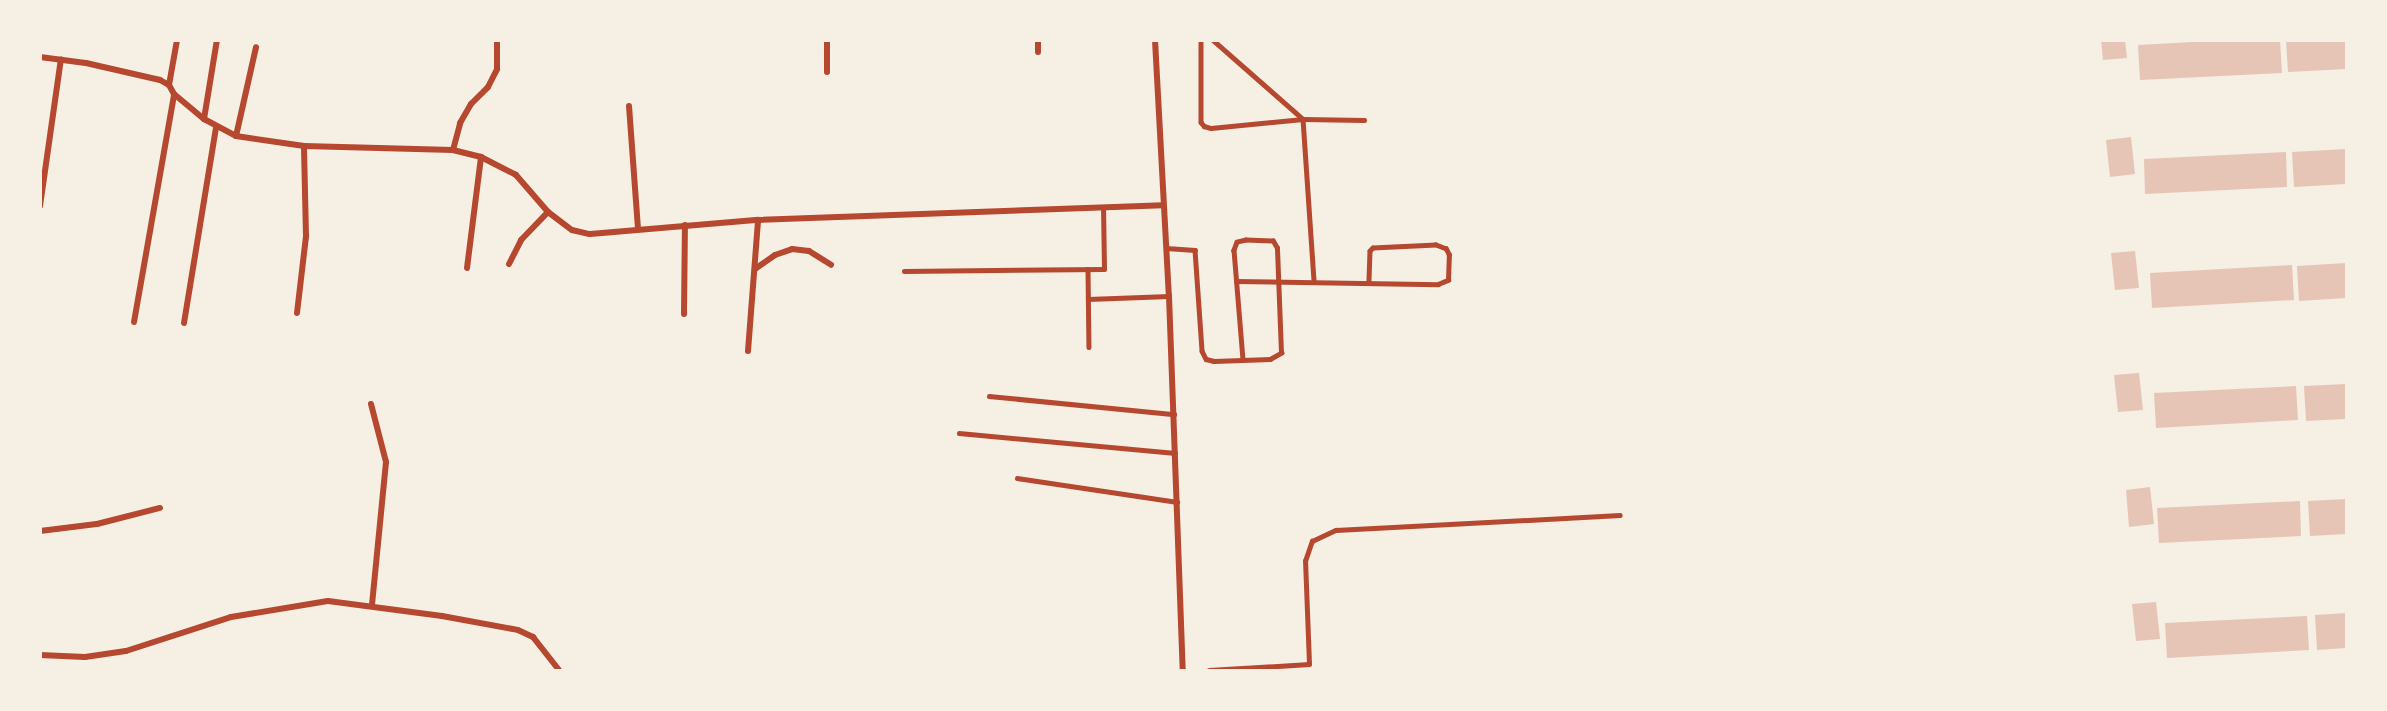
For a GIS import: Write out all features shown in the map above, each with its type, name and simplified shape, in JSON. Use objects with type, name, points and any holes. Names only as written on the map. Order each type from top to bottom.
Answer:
[{"type":"street","points":[[169,85],[177,40]]},
{"type":"street","points":[[204,119],[217,40]]},
{"type":"street","points":[[453,150],[460,123],[471,104],[488,87],[497,69],[497,40]]},
{"type":"street","points":[[826,72],[827,40]]},
{"type":"street","points":[[1038,40],[1038,52]]},
{"type":"street","points":[[1155,40],[1162,205],[1170,296],[1183,670]]},
{"type":"street","points":[[236,136],[256,46]]},
{"type":"street","points":[[40,57],[61,59],[160,80],[169,85],[174,94],[216,128],[236,136],[304,146],[453,150],[481,157],[516,175],[548,212],[572,230],[590,234],[758,220],[1162,205]]},
{"type":"street","points":[[40,206],[61,59]]},
{"type":"street","points":[[134,322],[174,94]]},
{"type":"street","points":[[629,106],[638,229]]},
{"type":"street","points":[[184,323],[216,128]]},
{"type":"street","points":[[297,313],[306,236],[304,146]]},
{"type":"street","points":[[467,268],[481,157]]},
{"type":"street","points":[[509,264],[521,240],[548,212]]},
{"type":"street","points":[[748,351],[758,220]]},
{"type":"street","points":[[684,314],[685,225]]},
{"type":"street","points":[[755,269],[775,255],[792,249],[809,250],[831,265]]},
{"type":"street","points":[[371,405],[386,462],[372,605]]},
{"type":"street","points":[[40,531],[97,524],[160,508]]},
{"type":"street","points":[[40,655],[85,657],[126,651],[231,617],[310,602],[372,605],[518,630],[533,638],[560,670]]},
{"type":"lane","points":[[1201,40],[1201,122],[1204,126],[1211,128],[1303,119],[1364,120]]},
{"type":"lane","points":[[1213,40],[1303,119],[1314,280]]},
{"type":"lane","points":[[904,271],[1104,269],[1103,208]]},
{"type":"lane","points":[[1166,248],[1196,250],[1202,351],[1206,360],[1243,360],[1270,359],[1281,353],[1277,248],[1273,241],[1267,239],[1237,242],[1234,250],[1243,360]]},
{"type":"lane","points":[[1236,281],[1314,280],[1369,282],[1438,284],[1448,280],[1449,255],[1446,249],[1436,245],[1373,248],[1370,251],[1369,282]]},
{"type":"lane","points":[[1088,269],[1089,347]]},
{"type":"lane","points":[[1088,300],[1170,296]]},
{"type":"lane","points":[[989,396],[1174,414]]},
{"type":"lane","points":[[959,433],[1175,453]]},
{"type":"lane","points":[[1017,478],[1177,502]]},
{"type":"lane","points":[[1209,670],[1310,668],[1305,561],[1312,541],[1336,530],[1620,515]]},
{"type":"building","points":[[2101,40],[2125,40],[2127,58],[2103,60]]},
{"type":"building","points":[[2280,40],[2282,73],[2140,80],[2138,45]]},
{"type":"building","points":[[2286,40],[2346,40],[2346,69],[2288,72]]},
{"type":"building","points":[[2131,137],[2135,174],[2110,177],[2106,140]]},
{"type":"building","points":[[2346,149],[2346,184],[2294,187],[2292,152]]},
{"type":"building","points":[[2286,152],[2287,187],[2145,194],[2144,159]]},
{"type":"building","points":[[2135,251],[2139,288],[2115,290],[2111,253]]},
{"type":"building","points":[[2346,263],[2346,298],[2299,301],[2297,266]]},
{"type":"building","points":[[2292,265],[2294,300],[2152,308],[2150,273]]},
{"type":"building","points":[[2139,373],[2143,410],[2118,412],[2114,375]]},
{"type":"building","points":[[2346,384],[2346,419],[2306,421],[2304,386]]},
{"type":"building","points":[[2296,386],[2298,420],[2156,428],[2154,393]]},
{"type":"building","points":[[2150,487],[2154,524],[2129,527],[2126,490]]},
{"type":"building","points":[[2346,499],[2346,534],[2310,536],[2308,501]]},
{"type":"building","points":[[2300,501],[2301,536],[2159,543],[2157,508]]},
{"type":"building","points":[[2156,602],[2160,639],[2136,641],[2132,604]]},
{"type":"building","points":[[2346,613],[2346,648],[2317,650],[2315,615]]},
{"type":"building","points":[[2307,616],[2309,650],[2167,658],[2165,623]]}]
